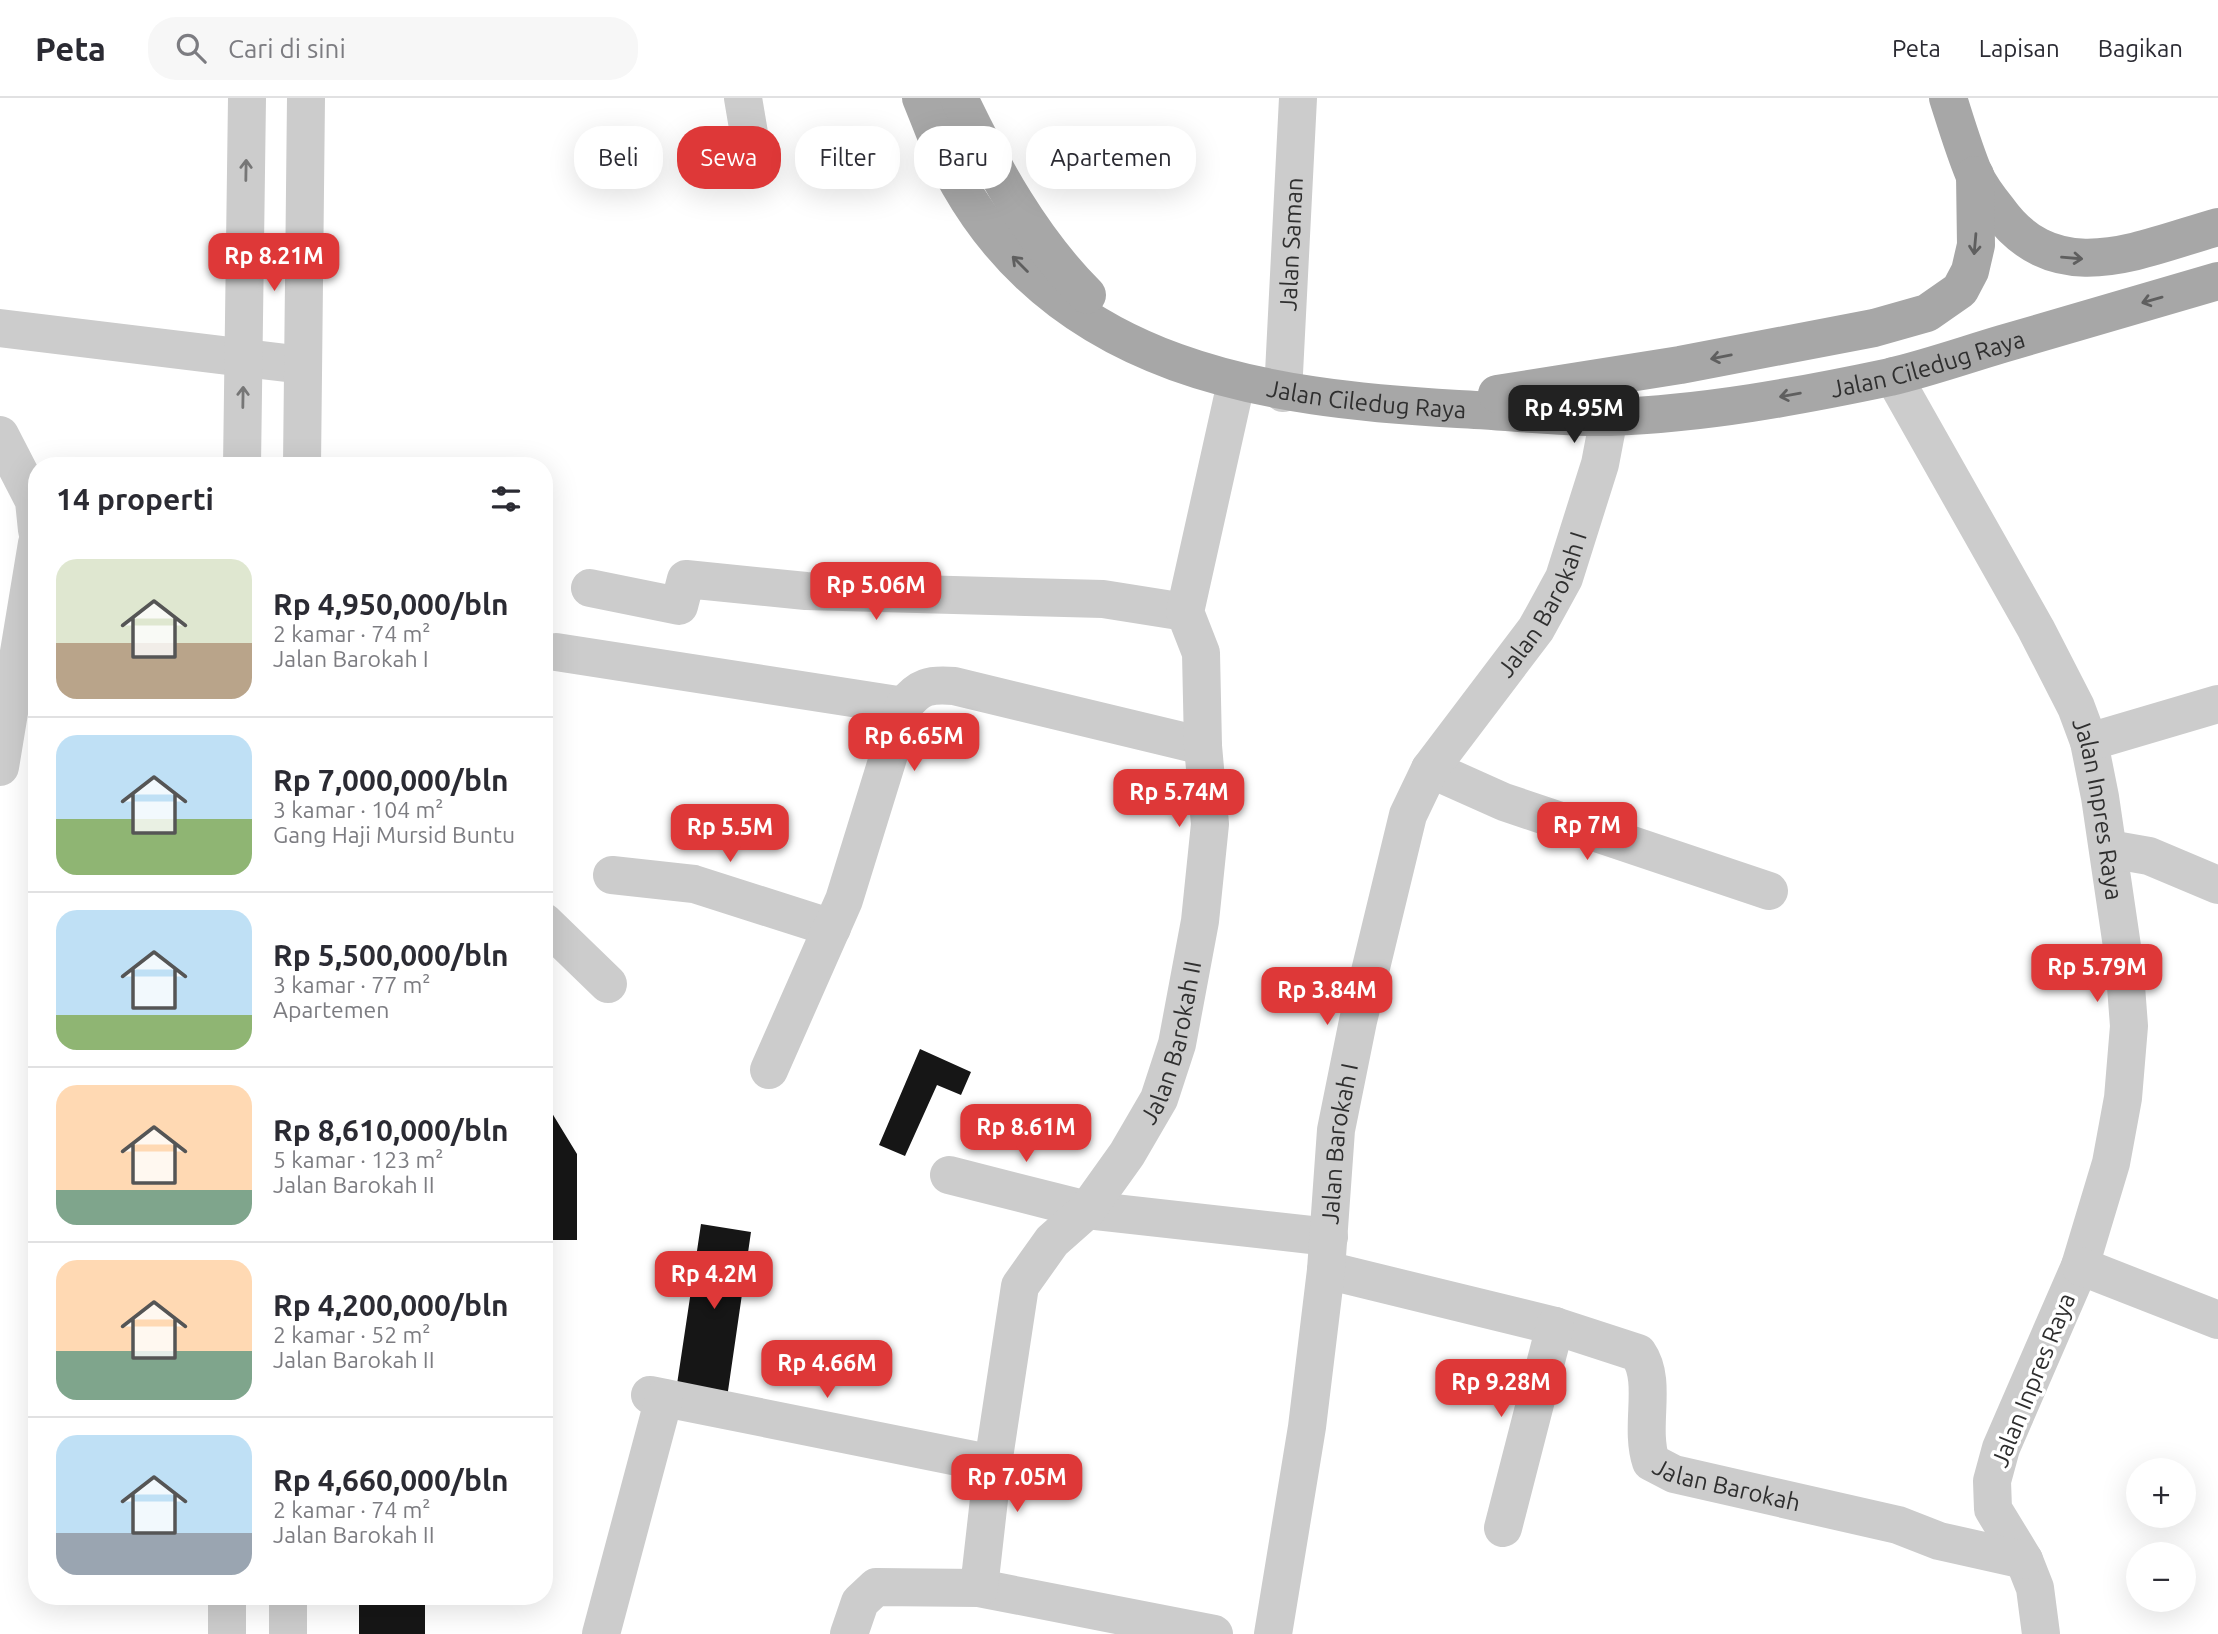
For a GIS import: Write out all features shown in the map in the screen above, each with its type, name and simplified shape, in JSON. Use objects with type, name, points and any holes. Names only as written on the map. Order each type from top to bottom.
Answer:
[{"type":"main road","name":"Jalan Ciledug Raya","points":[[921,98],[960,185],[1006,249],[1056,296],[1105,329],[1158,355],[1236,383],[1283,393],[1416,406],[1609,417],[1765,399],[1893,376],[2218,281]]},
{"type":"main road","points":[[959,98],[1002,180],[1042,244],[1096,304],[1158,355]]},
{"type":"main road","points":[[1948,98],[1975,176],[2012,230],[2034,246],[2062,257],[2105,257],[2218,227]]},
{"type":"main road","points":[[1416,406],[1680,365],[1874,328],[1927,313],[1960,290],[1970,271],[1976,245],[1975,176]]},
{"type":"street","points":[[743,98],[748,126]]},
{"type":"street","name":"Jalan Saman","points":[[1283,393],[1298,98]]},
{"type":"street","points":[[242,457],[246,113],[306,109],[302,457]]},
{"type":"street","points":[[1,336],[244,357],[303,365]]},
{"type":"street","name":"Jalan Inpres Raya","points":[[1893,376],[2036,629],[2076,707],[2089,741],[2109,849],[2129,1026],[2123,1098],[2111,1163],[2080,1266],[2001,1448],[1992,1481],[1993,1509],[2024,1560],[2035,1588],[2041,1634]]},
{"type":"street","points":[[590,588],[679,606],[686,579],[806,591],[1103,599],[1185,612],[1236,383]]},
{"type":"street","name":"Jalan Barokah I","points":[[1273,1634],[1307,1427],[1327,1254],[1336,1130],[1358,1021],[1408,815],[1430,769],[1536,629],[1564,578],[1600,464],[1609,417]]},
{"type":"street","points":[[0,435],[28,489]]},
{"type":"street","points":[[0,767],[28,597]]},
{"type":"street","name":"Jalan Barokah II","points":[[979,1588],[993,1464],[1020,1286],[1052,1241],[1087,1210],[1127,1154],[1159,1099],[1177,1044],[1200,921],[1210,824],[1203,746],[1201,653],[1185,612]]},
{"type":"street","points":[[556,652],[904,706]]},
{"type":"street","points":[[769,1070],[844,900],[904,706],[914,692],[930,684],[954,686],[1203,746]]},
{"type":"street","points":[[2089,741],[2218,704]]},
{"type":"street","points":[[1430,769],[1504,802],[1769,891]]},
{"type":"street","points":[[2109,849],[2149,856],[2218,885]]},
{"type":"street","points":[[612,874],[694,884],[832,928]]},
{"type":"street","points":[[553,931],[608,984]]},
{"type":"street","name":"Jalan Barokah","points":[[949,1175],[1087,1210],[1327,1254],[1638,1353],[1646,1365],[1648,1377],[1645,1442],[1651,1462],[1674,1474],[1898,1525],[1939,1541],[2024,1560]]},
{"type":"street","points":[[2080,1266],[2218,1321]]},
{"type":"street","points":[[1503,1528],[1555,1326]]},
{"type":"street","points":[[601,1634],[657,1396],[993,1464]]},
{"type":"street","points":[[849,1634],[860,1602],[876,1587],[979,1588],[1214,1634]]},
{"type":"street","points":[[227,1605],[227,1634]]},
{"type":"street","points":[[288,1605],[288,1634]]},
{"type":"building","points":[[920,1049],[971,1072],[961,1095],[937,1085],[905,1156],[879,1145]]},
{"type":"building","points":[[553,1115],[577,1154],[577,1240],[553,1240]]},
{"type":"building","points":[[701,1224],[751,1232],[727,1398],[676,1391]]},
{"type":"building","points":[[359,1605],[425,1605],[425,1634],[359,1634]]}]
